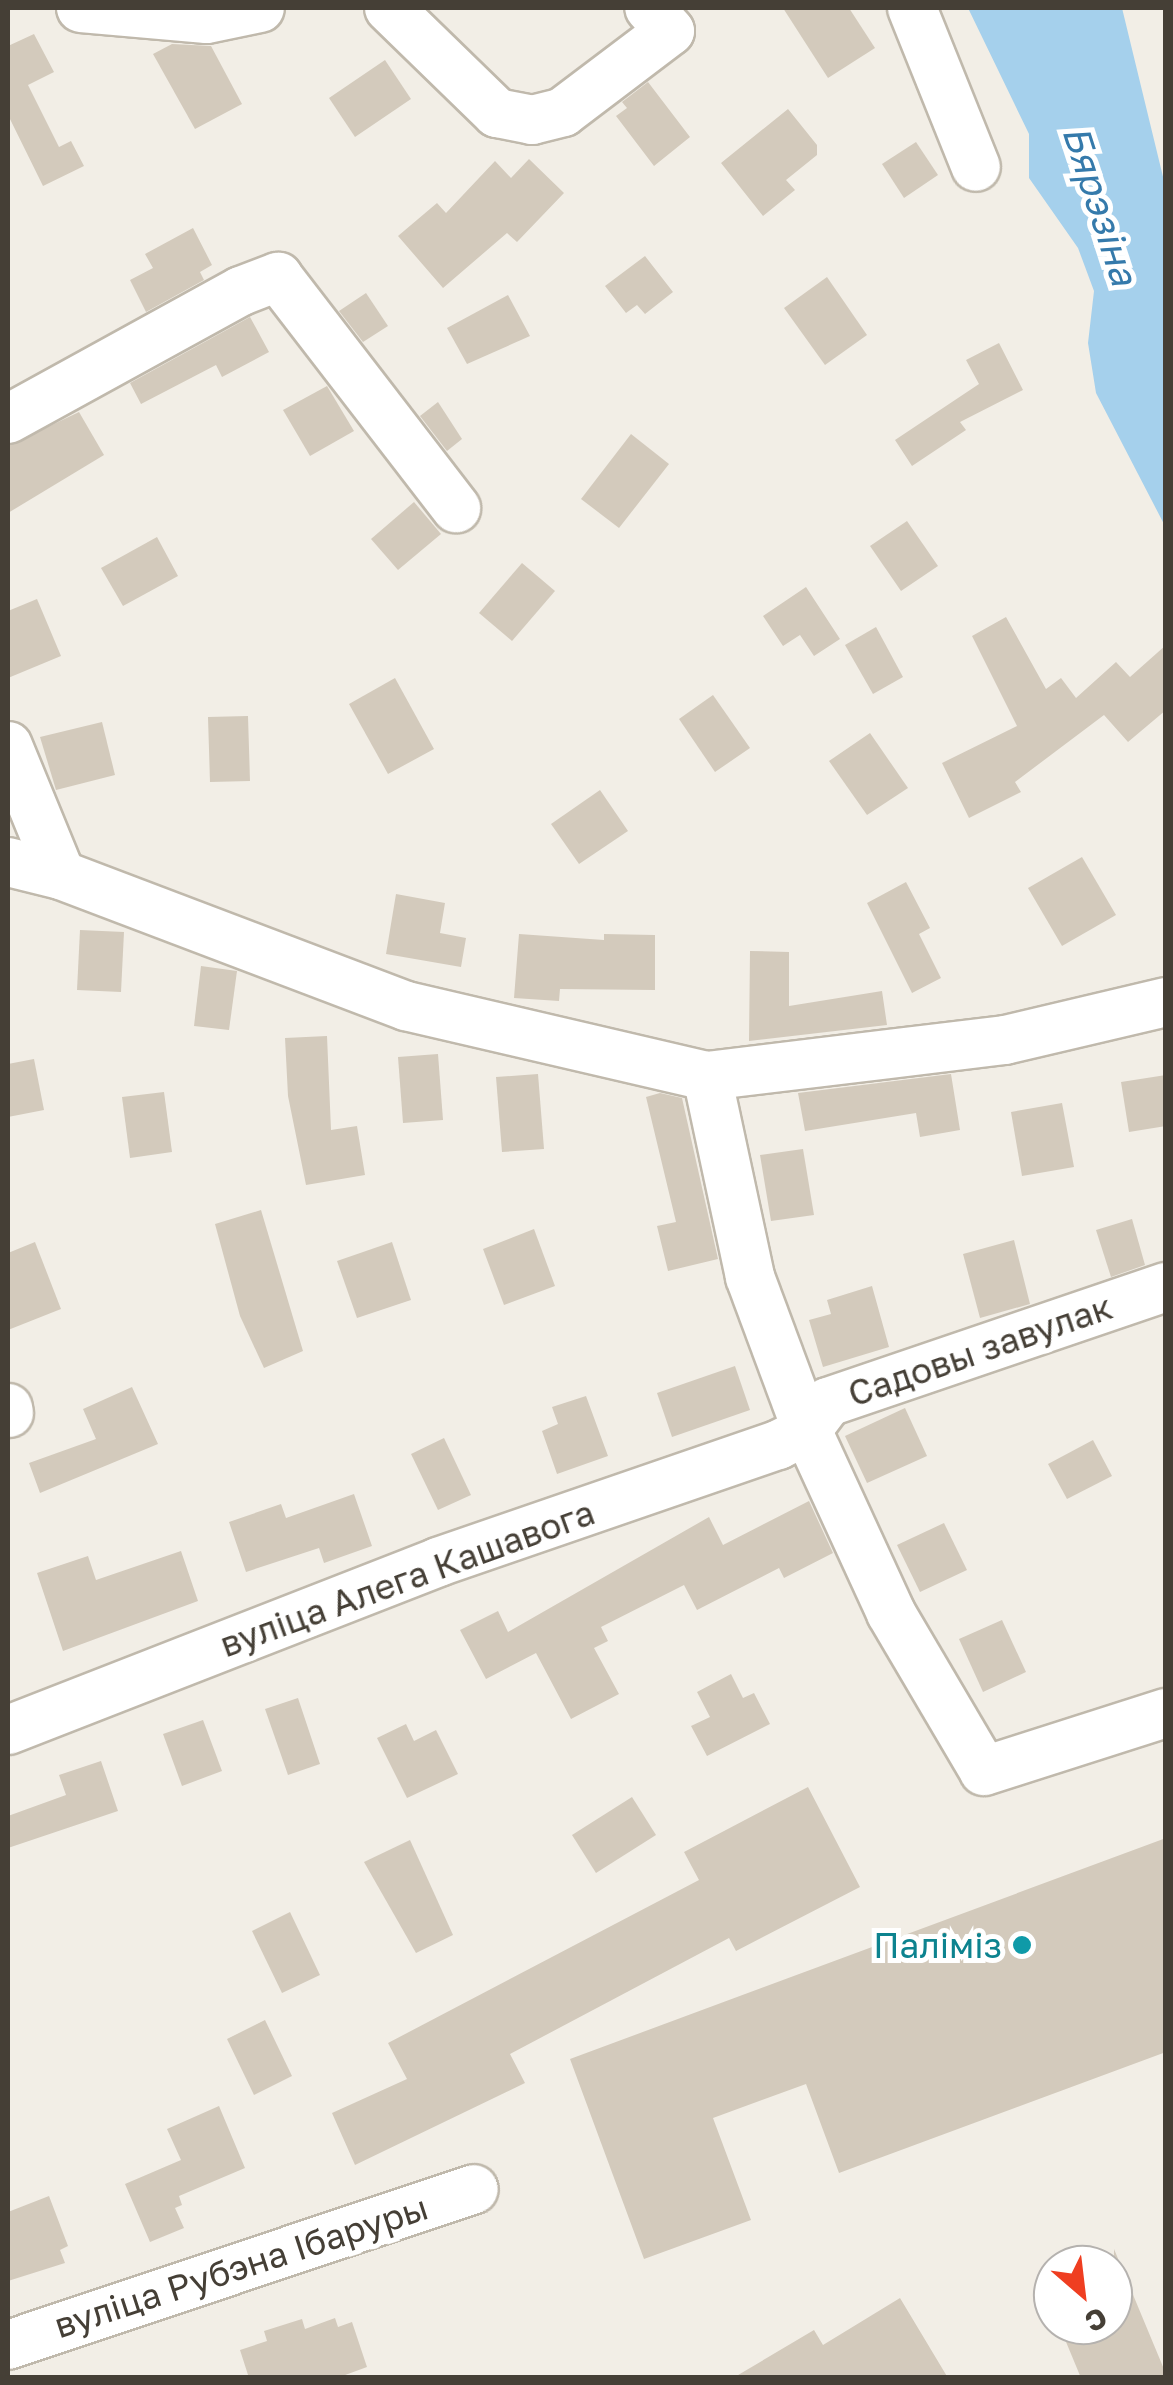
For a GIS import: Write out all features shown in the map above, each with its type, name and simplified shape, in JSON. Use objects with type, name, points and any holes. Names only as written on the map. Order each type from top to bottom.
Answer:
[{"type":"street","points":[[81,8],[206,19],[260,8]]},
{"type":"street","points":[[389,8],[497,113],[532,120],[562,112],[659,19]]},
{"type":"street","points":[[912,8],[976,167]]},
{"type":"street","points":[[8,419],[241,290],[278,278],[456,508]]},
{"type":"street","points":[[8,746],[62,874]]},
{"type":"street","points":[[8,862],[62,874],[406,1006],[706,1076],[1004,1040],[1166,1002]]},
{"type":"street","points":[[706,1076],[750,1277],[807,1430],[891,1613],[984,1771],[1166,1713]]},
{"type":"street","name":"Садовы завулак","points":[[807,1430],[828,1402],[1166,1287]]},
{"type":"street","name":"вуліца Алега Кашавога","points":[[8,1730],[438,1562],[807,1430]]},
{"type":"street","name":"вуліца Рубэна Ібаруры","points":[[8,2345],[474,2188]]},
{"type":"water","name":"Бярэзіна","points":[[968,8],[1122,8],[1165,185],[1165,526],[1096,393],[1088,343],[1094,291],[1078,248],[1029,178],[1029,134]]},
{"type":"building","points":[[783,8],[849,8],[875,48],[828,78]]},
{"type":"building","points":[[34,34],[54,72],[28,85],[59,147],[71,141],[84,166],[43,186],[8,115],[8,46]]},
{"type":"building","points":[[172,44],[211,46],[242,104],[195,129],[153,54]]},
{"type":"building","points":[[385,60],[411,99],[355,137],[329,98]]},
{"type":"building","points":[[648,82],[690,137],[654,166],[616,116],[627,108],[622,102]]},
{"type":"building","points":[[788,109],[817,145],[817,155],[786,180],[795,190],[763,216],[721,163]]},
{"type":"building","points":[[916,142],[938,175],[904,198],[882,164]]},
{"type":"building","points":[[529,159],[564,193],[517,242],[507,233],[443,288],[398,236],[437,203],[446,213],[495,161],[511,178]]},
{"type":"building","points":[[193,228],[212,265],[200,272],[204,280],[146,312],[130,280],[153,268],[145,254]]},
{"type":"building","points":[[645,256],[673,292],[645,314],[637,305],[626,313],[605,286]]},
{"type":"building","points":[[827,277],[867,335],[825,365],[784,308]]},
{"type":"building","points":[[366,293],[388,326],[363,342],[339,311]]},
{"type":"building","points":[[508,295],[530,336],[467,364],[447,328]]},
{"type":"building","points":[[250,317],[269,352],[222,377],[216,365],[141,404],[130,383]]},
{"type":"building","points":[[999,343],[1023,390],[960,422],[966,430],[912,466],[895,440],[979,384],[966,360]]},
{"type":"building","points":[[327,386],[354,431],[310,456],[283,410]]},
{"type":"building","points":[[438,402],[462,439],[447,451],[420,416]]},
{"type":"building","points":[[79,412],[104,455],[8,513],[8,446]]},
{"type":"building","points":[[631,434],[669,464],[619,528],[581,499]]},
{"type":"building","points":[[414,502],[441,534],[398,570],[371,539]]},
{"type":"building","points":[[907,521],[938,566],[901,591],[870,546]]},
{"type":"building","points":[[157,537],[178,576],[123,606],[101,568]]},
{"type":"building","points":[[522,563],[555,591],[512,641],[479,613]]},
{"type":"building","points":[[806,587],[840,639],[814,656],[800,635],[783,646],[763,616]]},
{"type":"building","points":[[37,599],[61,656],[8,678],[8,611]]},
{"type":"building","points":[[1006,617],[1046,689],[1061,678],[1076,698],[1116,662],[1130,677],[1166,645],[1166,710],[1128,742],[1104,715],[1015,782],[1021,792],[969,818],[942,763],[1017,726],[972,636]]},
{"type":"building","points":[[876,627],[903,677],[873,694],[845,645]]},
{"type":"building","points":[[395,678],[434,749],[388,774],[349,704]]},
{"type":"building","points":[[713,695],[750,748],[715,772],[679,719]]},
{"type":"building","points":[[248,716],[250,781],[210,782],[208,717]]},
{"type":"building","points":[[102,722],[115,775],[56,790],[40,737]]},
{"type":"building","points":[[870,733],[908,788],[867,815],[829,761]]},
{"type":"building","points":[[600,790],[628,831],[579,864],[551,824]]},
{"type":"building","points":[[1082,857],[1116,915],[1062,946],[1028,888]]},
{"type":"building","points":[[906,882],[930,928],[919,934],[941,978],[912,993],[867,903]]},
{"type":"building","points":[[396,894],[445,903],[440,933],[466,938],[461,967],[386,954]]},
{"type":"building","points":[[80,930],[124,932],[121,992],[77,990]]},
{"type":"building","points":[[519,934],[604,940],[604,934],[655,935],[655,990],[560,989],[559,1001],[514,998]]},
{"type":"building","points":[[750,951],[789,952],[789,1006],[882,991],[887,1025],[749,1041]]},
{"type":"building","points":[[201,966],[237,971],[229,1030],[194,1026]]},
{"type":"building","points":[[327,1036],[331,1130],[357,1126],[365,1175],[306,1185],[288,1096],[285,1038]]},
{"type":"building","points":[[438,1054],[443,1120],[403,1123],[398,1057]]},
{"type":"building","points":[[34,1059],[44,1110],[8,1117],[8,1064]]},
{"type":"building","points":[[538,1074],[544,1149],[502,1152],[496,1077]]},
{"type":"building","points":[[951,1074],[960,1130],[920,1137],[916,1113],[805,1131],[798,1093]]},
{"type":"building","points":[[1166,1075],[1166,1126],[1129,1132],[1121,1082]]},
{"type":"building","points":[[164,1092],[172,1152],[130,1158],[122,1097]]},
{"type":"building","points":[[660,1093],[682,1098],[718,1259],[668,1271],[657,1226],[676,1222],[646,1097]]},
{"type":"building","points":[[1062,1103],[1074,1167],[1022,1176],[1011,1112]]},
{"type":"building","points":[[803,1149],[814,1215],[771,1221],[760,1155]]},
{"type":"building","points":[[261,1210],[303,1351],[264,1368],[240,1316],[215,1224]]},
{"type":"building","points":[[1132,1219],[1145,1265],[1111,1277],[1096,1230]]},
{"type":"building","points":[[534,1229],[555,1286],[504,1305],[483,1249]]},
{"type":"building","points":[[1014,1240],[1030,1304],[980,1318],[963,1254]]},
{"type":"building","points":[[35,1242],[61,1309],[8,1330],[8,1253]]},
{"type":"building","points":[[392,1242],[411,1300],[357,1318],[337,1261]]},
{"type":"building","points":[[872,1286],[889,1347],[823,1367],[809,1320],[831,1314],[827,1300]]},
{"type":"building","points":[[735,1366],[750,1410],[672,1437],[657,1393]]},
{"type":"building","points":[[132,1387],[158,1444],[40,1493],[29,1463],[96,1439],[83,1409]]},
{"type":"building","points":[[586,1396],[608,1456],[557,1474],[542,1431],[558,1424],[552,1407]]},
{"type":"building","points":[[905,1408],[927,1456],[867,1483],[845,1436]]},
{"type":"building","points":[[444,1438],[471,1495],[438,1510],[411,1454]]},
{"type":"building","points":[[1093,1440],[1112,1476],[1067,1499],[1048,1464]]},
{"type":"building","points":[[354,1494],[372,1546],[324,1563],[319,1548],[246,1572],[229,1522],[281,1504],[286,1518]]},
{"type":"building","points":[[809,1501],[833,1553],[784,1578],[779,1568],[697,1610],[684,1585],[601,1627],[608,1641],[594,1648],[619,1694],[571,1719],[536,1653],[486,1679],[460,1630],[498,1611],[508,1632],[709,1517],[723,1545]]},
{"type":"building","points":[[944,1523],[967,1570],[920,1592],[897,1545]]},
{"type":"building","points":[[181,1551],[198,1601],[63,1651],[37,1573],[88,1556],[96,1580]]},
{"type":"building","points":[[1002,1620],[1026,1672],[983,1692],[959,1639]]},
{"type":"building","points":[[731,1674],[743,1698],[754,1693],[770,1724],[707,1756],[691,1726],[710,1717],[697,1692]]},
{"type":"building","points":[[298,1698],[320,1764],[288,1775],[265,1709]]},
{"type":"building","points":[[203,1720],[222,1771],[182,1786],[163,1734]]},
{"type":"building","points":[[406,1724],[414,1741],[436,1730],[458,1774],[407,1798],[377,1738]]},
{"type":"building","points":[[101,1761],[118,1811],[8,1848],[8,1816],[66,1795],[59,1775]]},
{"type":"building","points":[[808,1787],[860,1887],[736,1951],[729,1938],[510,2054],[525,2083],[355,2165],[332,2113],[407,2079],[388,2043],[699,1880],[684,1852]]},
{"type":"building","points":[[632,1797],[656,1835],[596,1873],[572,1835]]},
{"type":"building","name":"Паліміз","points":[[1166,1838],[1166,2052],[839,2173],[806,2084],[713,2118],[751,2220],[644,2259],[570,2059]]},
{"type":"building","points":[[410,1840],[453,1935],[416,1953],[364,1862]]},
{"type":"building","points":[[290,1912],[320,1975],[282,1993],[252,1931]]},
{"type":"building","points":[[265,2020],[292,2076],[254,2095],[227,2039]]},
{"type":"building","points":[[219,2106],[245,2168],[179,2196],[182,2205],[175,2208],[184,2228],[150,2242],[125,2184],[181,2160],[167,2129]]},
{"type":"building","points":[[49,2196],[68,2246],[60,2250],[65,2263],[8,2281],[8,2212]]},
{"type":"building","points":[[1133,2295],[1166,2378],[1081,2378],[1067,2345],[1133,2345]]},
{"type":"building","points":[[900,2298],[948,2378],[733,2378],[814,2330],[823,2345]]},
{"type":"building","points":[[335,2318],[338,2327],[352,2322],[367,2367],[337,2378],[249,2378],[240,2350],[267,2341],[264,2331],[302,2319],[305,2329]]},
{"type":"place","name":"Паліміз","points":[[1022,1945]]}]
